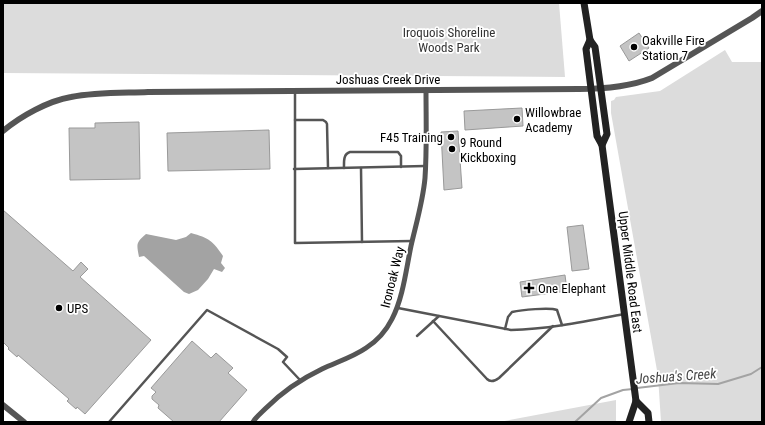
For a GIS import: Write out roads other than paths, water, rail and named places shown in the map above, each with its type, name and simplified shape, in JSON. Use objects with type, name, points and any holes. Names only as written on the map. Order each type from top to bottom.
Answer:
[{"type":"main road","name":"Upper Middle Road East","points":[[584,3],[590,40],[595,47],[607,134],[602,145]]},
{"type":"main road","name":"Upper Middle Road East","points":[[590,40],[586,49],[597,136],[602,145],[636,400],[631,420]]},
{"type":"main road","points":[[636,400],[648,413],[649,422]]},
{"type":"street","name":"Joshuas Creek Drive","points":[[3,131],[33,111],[57,100],[97,94],[148,92],[591,89],[638,83],[652,78],[762,11]]},
{"type":"street","name":"Ironoak Way","points":[[253,422],[272,402],[301,380],[359,353],[376,341],[387,328],[398,308],[425,179],[426,90]]},
{"type":"street","points":[[3,405],[24,422]]},
{"type":"lane","points":[[295,91],[295,243],[412,241]]},
{"type":"lane","points":[[295,120],[324,120],[326,122],[328,168]]},
{"type":"lane","points":[[344,168],[345,155],[350,152],[398,152],[401,156],[401,167]]},
{"type":"lane","points":[[294,169],[425,166]]},
{"type":"lane","points":[[361,168],[362,242]]},
{"type":"lane","points":[[398,308],[505,329],[522,330],[562,325],[624,314]]},
{"type":"lane","points":[[505,329],[508,317],[512,312],[545,309],[557,310],[562,325]]},
{"type":"lane","points":[[109,422],[207,310],[278,349],[287,357],[283,362],[301,380]]},
{"type":"lane","points":[[417,336],[439,316]]},
{"type":"lane","points":[[433,321],[489,381],[499,378],[554,326]]},
{"type":"waterway","name":"Joshua's Creek","points":[[637,388],[679,383],[718,384],[751,374],[762,367]]},
{"type":"waterway","name":"Joshua's Creek","points":[[575,422],[601,398],[623,390],[633,389]]},
{"type":"place","name":"Oakville Fire Station 7","points":[[634,47]]},
{"type":"place","name":"Willowbrae Academy","points":[[517,119]]},
{"type":"place","name":"F45 Training","points":[[451,137]]},
{"type":"place","name":"9 Round Kickboxing","points":[[452,149]]},
{"type":"place","name":"One Elephant","points":[[529,288]]},
{"type":"place","name":"UPS","points":[[59,308]]},
{"type":"park label","name":"Iroquois Shoreline Woods Park","points":[[449,40]]}]
